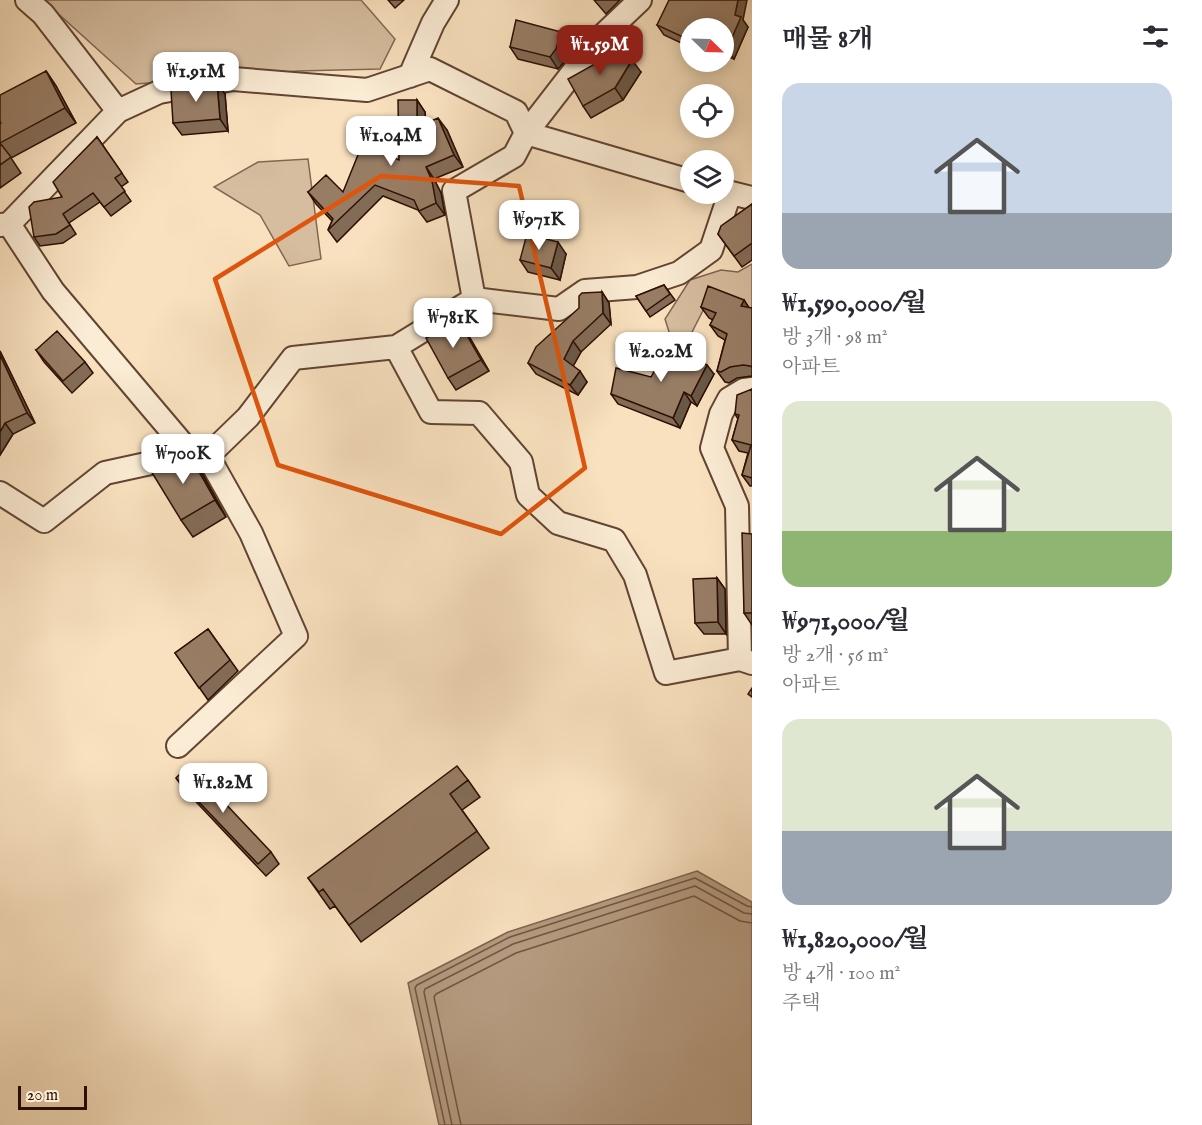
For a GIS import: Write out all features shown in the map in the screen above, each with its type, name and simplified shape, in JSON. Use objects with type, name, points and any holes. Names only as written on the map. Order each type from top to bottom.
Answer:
[{"type":"street","points":[[27,0],[43,14],[118,111]]},
{"type":"street","points":[[410,76],[447,0]]},
{"type":"street","points":[[474,298],[454,191],[514,156],[526,133],[598,40],[640,0]]},
{"type":"street","points":[[178,746],[297,636],[251,533],[198,452],[53,291],[4,224],[118,111],[159,92],[233,80],[367,90],[430,69],[516,112],[526,133],[680,178]]},
{"type":"street","points":[[734,194],[752,198]]},
{"type":"street","points":[[0,493],[44,521],[105,473],[215,449],[248,417],[294,358],[396,347],[474,298],[559,309],[585,291],[637,286],[679,273],[711,250],[723,204]]},
{"type":"street","points":[[396,347],[431,412],[479,413],[521,462],[528,495],[558,523],[614,540],[634,575],[666,673],[746,661],[737,506],[712,448],[721,414],[729,399],[744,390],[752,389]]},
{"type":"highlighted area","points":[[381,176],[519,186],[585,468],[501,534],[278,465],[215,279]]},
{"type":"shaded area","points":[[43,0],[361,0],[395,39],[380,69],[298,71],[136,84]]},
{"type":"shaded area","points":[[308,159],[321,259],[289,266],[260,215],[214,187],[258,162]]},
{"type":"shaded area","points":[[752,264],[752,311],[713,291],[691,334],[670,335],[665,319],[690,280],[721,270],[738,272]]},
{"type":"water","points":[[697,871],[752,902],[752,1125],[439,1125],[408,983],[508,932]]},
{"type":"building","points":[[669,0],[738,0],[735,15],[741,17],[734,33],[734,18],[680,18],[680,36],[657,25]]},
{"type":"building","points":[[516,20],[561,32],[556,49],[550,57],[510,47]]},
{"type":"building","points":[[607,45],[632,60],[615,88],[583,106],[568,79],[595,64]]},
{"type":"building","points":[[46,71],[65,108],[0,143],[0,95]]},
{"type":"building","points":[[217,82],[220,119],[173,123],[171,90]]},
{"type":"building","points":[[398,100],[417,100],[417,127],[438,118],[454,155],[426,167],[432,181],[436,203],[419,211],[414,200],[375,185],[328,230],[333,219],[308,192],[326,175],[343,192],[362,145],[399,160]]},
{"type":"building","points":[[97,137],[122,173],[115,178],[125,191],[104,207],[93,193],[63,214],[70,225],[56,234],[34,237],[29,207],[34,202],[62,197],[53,182]]},
{"type":"building","points":[[0,143],[11,157],[0,165]]},
{"type":"building","points":[[752,204],[752,243],[734,256],[718,234],[721,226]]},
{"type":"building","points":[[527,234],[558,242],[551,268],[520,260]]},
{"type":"building","points":[[664,285],[670,294],[646,311],[636,296]]},
{"type":"building","points":[[708,286],[744,300],[741,306],[752,308],[752,367],[743,365],[730,367],[721,372],[717,371],[727,334],[710,325],[716,313],[701,307]]},
{"type":"building","points":[[602,292],[603,313],[573,341],[564,359],[580,371],[570,385],[528,363],[536,347],[579,308],[579,296],[582,293]]},
{"type":"building","points":[[458,320],[481,360],[448,378],[426,338]]},
{"type":"building","points":[[57,331],[85,362],[63,381],[36,350]]},
{"type":"building","points":[[669,344],[707,365],[691,396],[684,392],[673,418],[611,394],[616,368],[651,377]]},
{"type":"building","points":[[0,355],[27,413],[5,423],[0,432]]},
{"type":"building","points":[[752,389],[752,478],[742,475],[751,445],[732,440],[739,415],[735,414],[737,395]]},
{"type":"building","points":[[186,449],[215,500],[181,520],[151,471]]},
{"type":"building","points":[[742,533],[752,534],[752,613],[744,613]]},
{"type":"building","points":[[717,578],[718,622],[695,623],[693,579]]},
{"type":"building","points":[[208,629],[230,660],[199,688],[175,653]]},
{"type":"building","points":[[189,765],[271,852],[258,864],[176,778]]},
{"type":"building","points":[[457,766],[468,780],[450,794],[477,831],[349,925],[323,889],[319,892],[308,878]]}]
